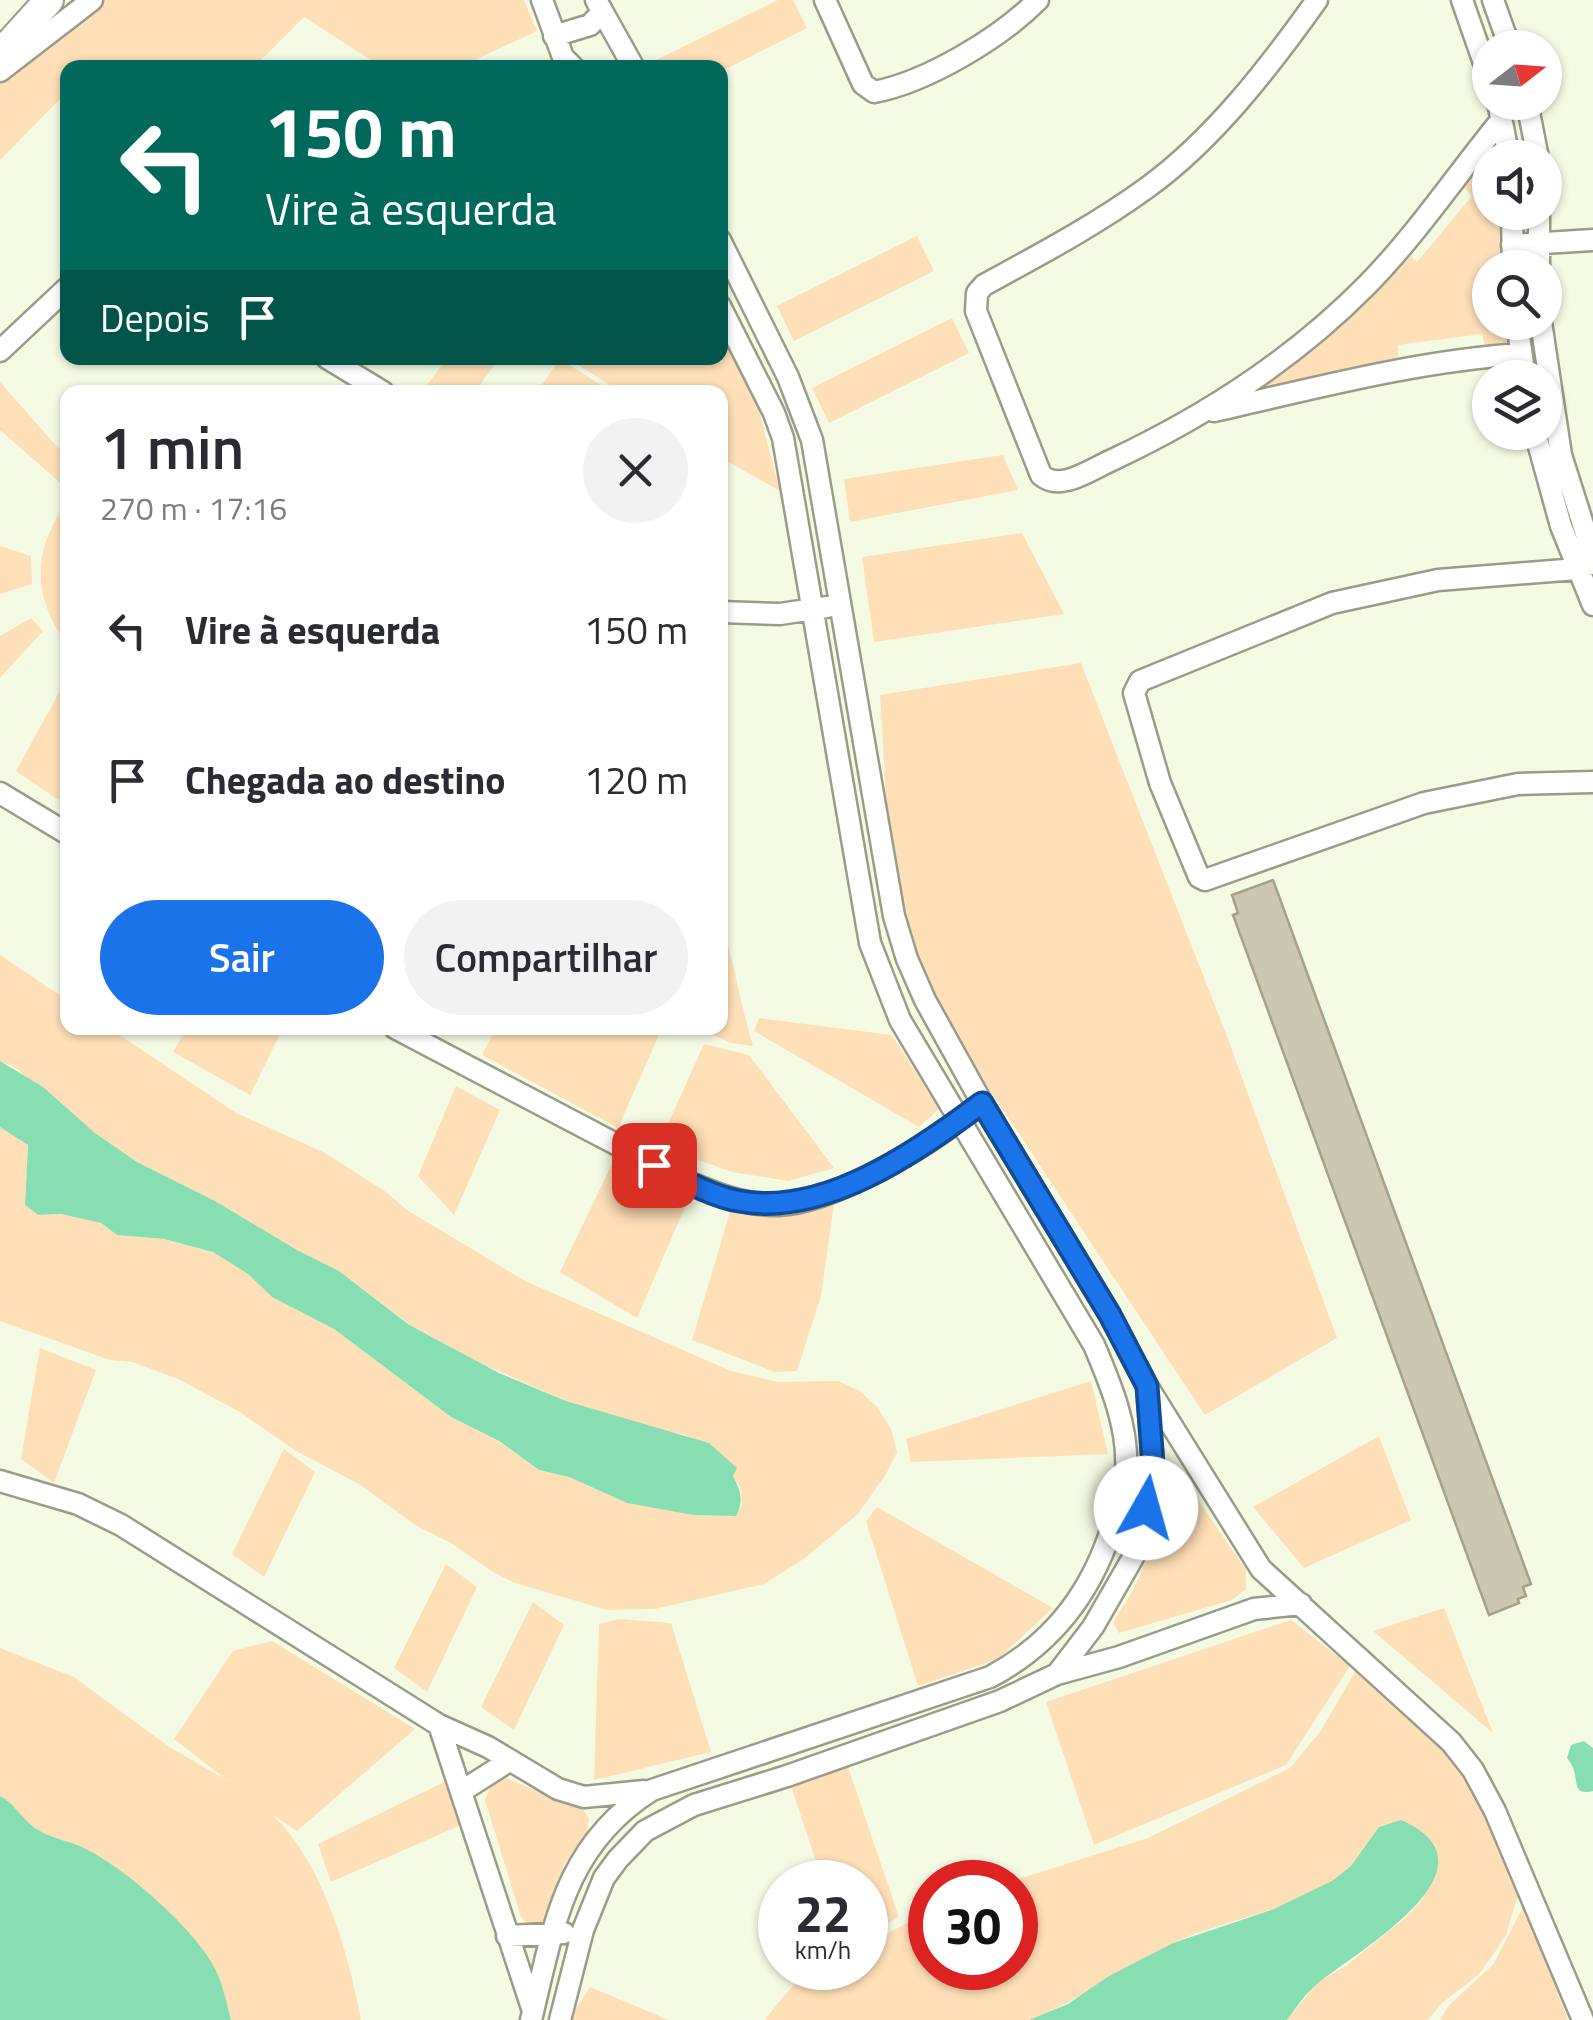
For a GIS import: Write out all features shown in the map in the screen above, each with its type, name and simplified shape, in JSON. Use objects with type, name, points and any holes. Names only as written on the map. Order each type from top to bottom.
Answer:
[{"type":"main road","points":[[4,38],[49,0]]},
{"type":"street","points":[[0,71],[92,0]]},
{"type":"street","points":[[542,0],[566,60]]},
{"type":"street","points":[[825,0],[864,84],[874,92],[952,62],[1024,14],[1038,0]]},
{"type":"street","points":[[1317,0],[1230,111],[1151,185],[1078,233],[984,286],[974,301],[1046,480],[1065,481],[1204,414],[1302,343],[1367,285],[1444,195],[1494,120]]},
{"type":"street","points":[[1462,0],[1472,30]]},
{"type":"street","points":[[1494,0],[1504,30]]},
{"type":"street","points":[[554,36],[590,26],[599,6]]},
{"type":"street","points":[[599,6],[629,60]]},
{"type":"street","points":[[1512,230],[1512,250]]},
{"type":"street","points":[[1540,230],[1540,250]]},
{"type":"street","points":[[1512,245],[1593,240]]},
{"type":"street","points":[[728,257],[804,414],[812,440],[894,916],[925,1000],[982,1103],[1110,1315],[1147,1386],[1261,1569],[1450,1742],[1473,1770],[1495,1812],[1583,2020]]},
{"type":"street","points":[[0,351],[60,295]]},
{"type":"street","points":[[0,1481],[78,1504],[121,1525],[439,1725],[466,1736],[536,1779],[584,1796],[652,1790],[990,1676],[1019,1661],[1076,1606],[1108,1542],[1126,1472],[1114,1392],[1094,1345],[900,1020],[870,944],[783,438],[728,322]]},
{"type":"street","points":[[1519,340],[1522,360]]},
{"type":"street","points":[[1544,340],[1561,455],[1588,563],[1593,605]]},
{"type":"street","points":[[1204,414],[1392,370],[1521,354]]},
{"type":"street","points":[[338,365],[371,385]]},
{"type":"street","points":[[1540,450],[1545,473],[1588,563]]},
{"type":"street","points":[[1588,563],[1438,580],[1332,603],[1140,681],[1134,693],[1160,783],[1200,877],[1205,880],[1424,802],[1518,784],[1593,782]]},
{"type":"street","points":[[728,613],[814,611],[842,602]]},
{"type":"street","points":[[0,794],[60,829]]},
{"type":"street","points":[[409,1035],[671,1174],[736,1201],[781,1205],[859,1181],[982,1103]]},
{"type":"street","points":[[1057,1674],[1094,1627],[1136,1554],[1153,1465],[1147,1386]]},
{"type":"street","points":[[1126,1472],[1193,1460]]},
{"type":"street","points":[[1254,1609],[1262,1591],[1261,1569]]},
{"type":"street","points":[[560,2020],[583,1930],[604,1878],[645,1830],[682,1809],[1000,1701],[1057,1674],[1119,1657],[1254,1609],[1301,1604]]},
{"type":"street","points":[[1076,1606],[1119,1657]]},
{"type":"street","points":[[439,1725],[532,2015]]},
{"type":"street","points":[[462,1791],[509,1761]]},
{"type":"street","points":[[532,2015],[572,1877],[605,1826],[652,1790]]},
{"type":"street","points":[[584,1796],[605,1826],[618,1858]]},
{"type":"street","points":[[506,1936],[583,1930]]},
{"type":"shaded area","points":[[92,0],[524,0],[537,31],[475,60],[371,60],[304,17],[261,60],[60,60],[60,99],[0,160],[0,71]]},
{"type":"shaded area","points":[[778,0],[793,0],[807,28],[728,68],[728,60],[656,60]]},
{"type":"shaded area","points":[[1472,173],[1472,196],[1463,186]]},
{"type":"shaded area","points":[[1472,196],[1472,230],[1503,230],[1503,250],[1472,250],[1472,335],[1398,345],[1398,360],[1261,388],[1259,381],[1406,252],[1417,262]]},
{"type":"shaded area","points":[[917,236],[934,271],[794,341],[777,306]]},
{"type":"shaded area","points":[[952,318],[969,353],[829,423],[812,388]]},
{"type":"shaded area","points":[[1484,340],[1508,340],[1508,346],[1486,350]]},
{"type":"shaded area","points":[[728,348],[758,407],[780,491],[728,462],[728,385],[610,385],[578,365],[728,365]]},
{"type":"shaded area","points":[[442,365],[494,365],[480,385],[427,385]]},
{"type":"shaded area","points":[[556,365],[569,365],[601,385],[542,385]]},
{"type":"shaded area","points":[[0,382],[60,450],[60,483],[0,430]]},
{"type":"shaded area","points":[[1003,455],[1018,490],[850,522],[844,479]]},
{"type":"shaded area","points":[[60,515],[60,632],[47,609],[41,573],[42,555]]},
{"type":"shaded area","points":[[1022,533],[1064,614],[874,642],[862,557]]},
{"type":"shaded area","points":[[0,546],[31,556],[32,584],[0,594]]},
{"type":"shaded area","points":[[31,618],[43,631],[0,678],[0,636]]},
{"type":"shaded area","points":[[1081,663],[1228,1039],[1337,1338],[1205,1415],[937,1008],[907,934],[893,867],[880,695]]},
{"type":"shaded area","points":[[60,691],[60,801],[16,771]]},
{"type":"shaded area","points":[[728,947],[753,1046],[713,1035],[728,1035]]},
{"type":"shaded area","points":[[0,955],[60,995],[60,1035],[119,1035],[236,1113],[325,1153],[407,1210],[525,1281],[731,1371],[778,1382],[838,1381],[860,1391],[877,1407],[891,1429],[897,1452],[858,1514],[805,1558],[764,1584],[655,1609],[607,1610],[515,1583],[417,1526],[359,1484],[296,1451],[240,1412],[178,1379],[133,1362],[110,1360],[0,1321],[0,1127],[28,1145],[25,1205],[38,1215],[61,1214],[101,1223],[117,1235],[164,1239],[213,1252],[248,1274],[272,1297],[334,1329],[451,1417],[498,1441],[539,1470],[569,1477],[627,1503],[693,1515],[736,1516],[742,1505],[741,1489],[733,1476],[686,1435],[566,1401],[478,1362],[409,1324],[339,1271],[137,1162],[14,1067],[0,1061]]},
{"type":"shaded area","points":[[759,1018],[892,1035],[939,1109],[919,1127],[754,1031]]},
{"type":"shaded area","points":[[183,1035],[280,1035],[250,1095],[173,1052]]},
{"type":"shaded area","points":[[492,1035],[659,1035],[618,1128],[482,1055]]},
{"type":"shaded area","points":[[704,1044],[749,1055],[834,1168],[788,1181],[732,1172],[658,1146]]},
{"type":"shaded area","points":[[0,1061],[43,1087],[95,1133],[137,1162],[339,1271],[408,1324],[430,1336],[499,1373],[566,1401],[709,1443],[737,1468],[733,1476],[741,1501],[736,1516],[693,1515],[627,1503],[569,1477],[539,1470],[499,1441],[451,1417],[334,1329],[272,1297],[248,1274],[213,1252],[164,1239],[117,1235],[101,1223],[61,1214],[38,1215],[25,1205],[28,1145],[0,1127]]},
{"type":"shaded area","points":[[456,1086],[500,1110],[454,1215],[418,1176]]},
{"type":"shaded area","points":[[613,1162],[688,1200],[637,1318],[560,1272]]},
{"type":"shaded area","points":[[834,1204],[821,1296],[797,1371],[775,1372],[692,1340],[730,1212]]},
{"type":"shaded area","points":[[40,1348],[96,1370],[54,1483],[21,1459]]},
{"type":"shaded area","points":[[1091,1381],[1108,1454],[911,1462],[906,1439]]},
{"type":"shaded area","points":[[1379,1436],[1411,1520],[1304,1568],[1253,1507]]},
{"type":"shaded area","points":[[284,1449],[315,1472],[264,1577],[232,1554]]},
{"type":"shaded area","points":[[1181,1475],[1246,1570],[1246,1589],[1232,1600],[1119,1633],[1113,1622],[1150,1554],[1165,1482],[1170,1476]]},
{"type":"shaded area","points":[[877,1507],[1053,1608],[998,1659],[918,1686],[866,1521]]},
{"type":"shaded area","points":[[446,1564],[477,1587],[427,1692],[394,1668]]},
{"type":"shaded area","points":[[533,1602],[564,1625],[514,1730],[481,1707]]},
{"type":"shaded area","points":[[1444,1608],[1493,1733],[1373,1631]]},
{"type":"shaded area","points":[[619,1619],[671,1623],[711,1752],[594,1780],[599,1624]]},
{"type":"shaded area","points":[[1291,1620],[1350,1666],[1286,1765],[1094,1845],[1046,1702]]},
{"type":"shaded area","points":[[272,1641],[415,1729],[297,1831],[273,1815],[291,1835],[320,1884],[341,1938],[361,2020],[231,2020],[220,1980],[208,1958],[159,1903],[101,1857],[34,1827],[0,1796],[0,1648],[74,1677],[168,1746],[228,1781],[174,1739],[233,1651]]},
{"type":"shaded area","points":[[1356,1670],[1446,1745],[1483,1800],[1518,1895],[1506,1935],[1493,1955],[1478,1975],[1441,2004],[1428,2020],[1287,2020],[1317,1983],[1347,1965],[1405,1918],[1421,1901],[1436,1874],[1379,1828],[1352,1866],[1328,1884],[1285,1905],[1171,1944],[1029,2020],[765,2020],[790,1990],[888,1990],[888,1933],[908,1923],[908,1990],[1038,1990],[1038,1873],[1148,1838],[1290,1768],[1320,1732]]},
{"type":"shaded area","points":[[1584,1741],[1593,1748],[1593,1791],[1587,1792],[1579,1790],[1567,1758],[1571,1745]]},
{"type":"shaded area","points":[[848,1767],[880,1860],[816,1860],[791,1786]]},
{"type":"shaded area","points":[[504,1777],[549,1796],[576,1801],[589,1818],[587,1832],[565,1863],[543,1921],[537,1925],[526,1923],[521,1917],[485,1800],[492,1783]]},
{"type":"shaded area","points":[[450,1779],[461,1825],[331,1882],[318,1844]]},
{"type":"shaded area","points":[[0,1796],[34,1827],[101,1857],[160,1903],[209,1959],[220,1980],[231,2020],[0,2020]]},
{"type":"shaded area","points":[[1401,1820],[1430,1839],[1438,1861],[1431,1884],[1388,1931],[1313,1988],[1287,2020],[1029,2020],[1068,2004],[1109,1976],[1173,1943],[1274,1909],[1332,1881],[1351,1866],[1379,1827]]},
{"type":"shaded area","points":[[888,1885],[899,1917],[888,1923]]},
{"type":"shaded area","points":[[1524,1905],[1568,2020],[1440,2020],[1449,2005],[1493,1965]]},
{"type":"shaded area","points":[[590,1987],[669,2020],[569,2020]]},
{"type":"building","points":[[1273,880],[1531,1584],[1523,1587],[1526,1596],[1518,1599],[1519,1603],[1489,1615],[1233,915],[1238,913],[1232,895]]},
{"type":"route","points":[[654,1165],[736,1201],[781,1205],[859,1181],[982,1103],[1110,1315],[1147,1386],[1153,1465],[1146,1508]]}]
